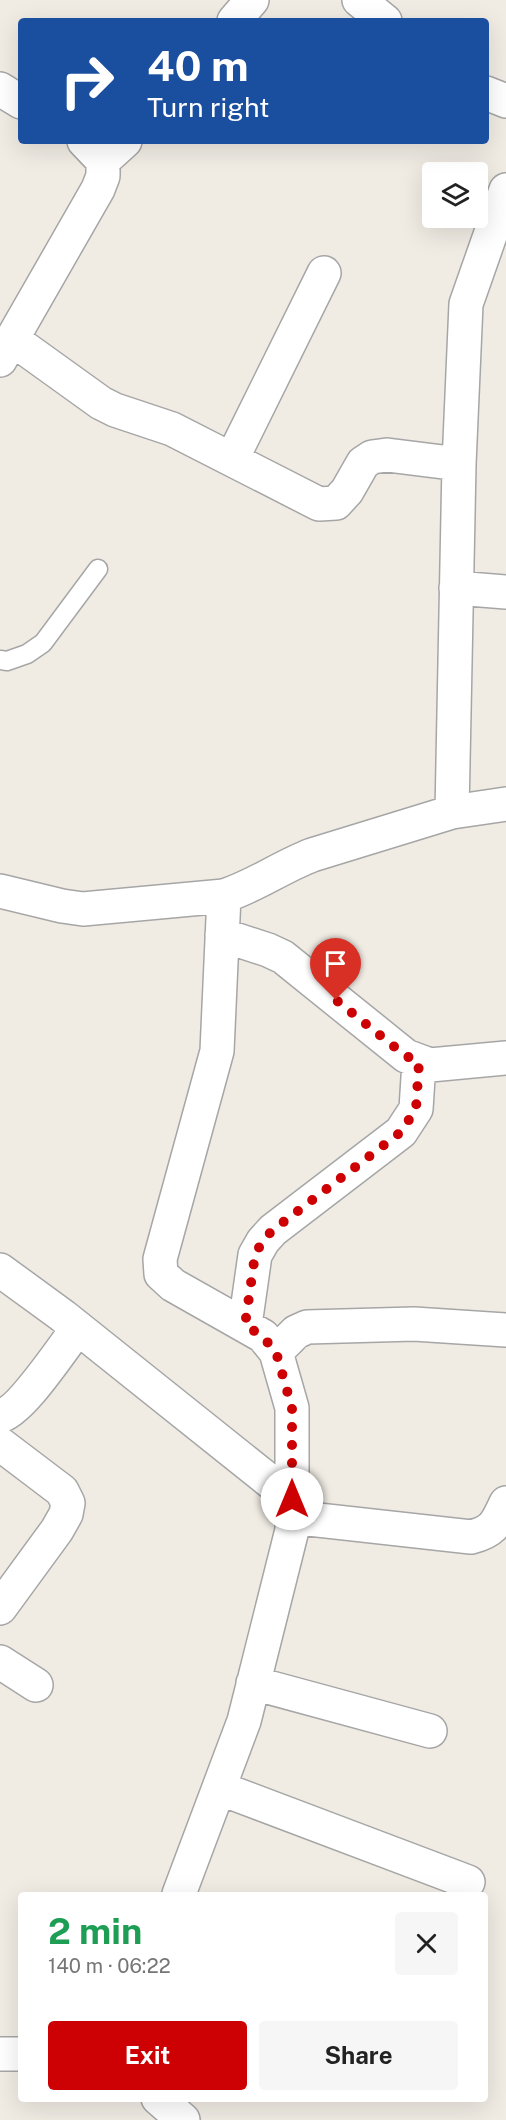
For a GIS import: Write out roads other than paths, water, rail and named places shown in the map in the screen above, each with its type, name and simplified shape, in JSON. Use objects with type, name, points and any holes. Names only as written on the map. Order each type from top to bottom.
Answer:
[{"type":"street","points":[[237,18],[252,0]]},
{"type":"street","points":[[359,0],[381,18]]},
{"type":"street","points":[[0,89],[18,100]]},
{"type":"street","points":[[489,94],[506,101]]},
{"type":"street","points":[[104,148],[103,176],[98,189],[6,349],[101,403],[172,429],[319,504],[336,503],[347,491],[363,463],[372,457],[387,455],[459,464]]},
{"type":"street","points":[[452,812],[459,464],[466,304],[506,190]]},
{"type":"street","points":[[232,459],[324,273]]},
{"type":"street","points":[[456,588],[506,592]]},
{"type":"street","points":[[0,891],[83,909],[224,896],[241,890],[290,863],[312,855],[452,812],[506,804]]},
{"type":"street","points":[[180,1892],[243,1721],[292,1530],[292,1408],[276,1352],[262,1336],[173,1285],[161,1274],[160,1259],[217,1051],[224,896]]},
{"type":"street","points":[[222,935],[283,957],[406,1056],[419,1062],[430,1065],[506,1058]]},
{"type":"street","points":[[245,1325],[255,1255],[263,1240],[401,1132],[416,1109],[419,1062]]},
{"type":"street","points":[[0,1270],[78,1328],[292,1508],[471,1537],[486,1533],[497,1521],[506,1503]]},
{"type":"street","points":[[276,1352],[296,1332],[307,1327],[414,1324],[506,1330]]},
{"type":"street","points":[[0,1416],[6,1415],[21,1402],[78,1328]]},
{"type":"street","points":[[0,1444],[62,1491],[68,1503],[66,1514],[57,1530],[0,1608]]},
{"type":"street","points":[[0,1662],[36,1684]]},
{"type":"street","points":[[253,1683],[430,1731]]},
{"type":"street","points":[[219,1788],[468,1882]]},
{"type":"street","points":[[0,2054],[18,2054]]},
{"type":"street","points":[[163,2102],[183,2120]]},
{"type":"lane","points":[[0,660],[7,661],[27,654],[43,643],[98,569]]}]
